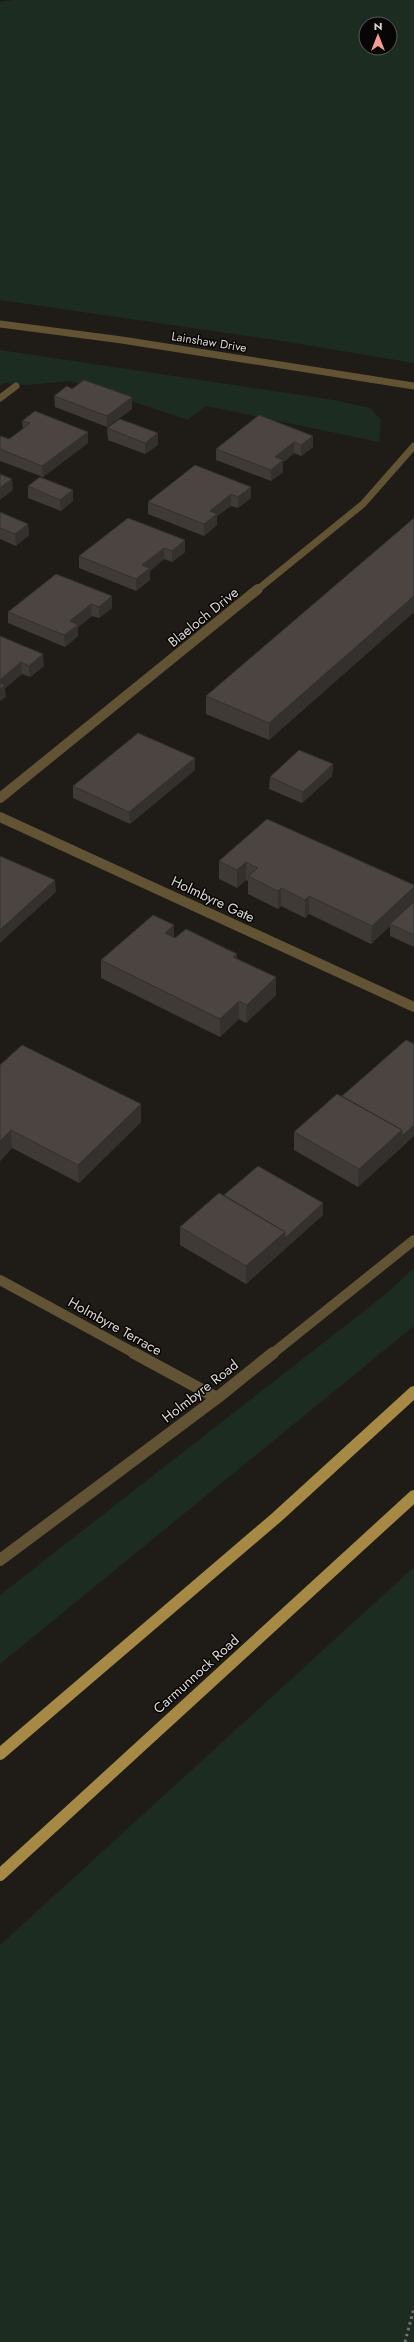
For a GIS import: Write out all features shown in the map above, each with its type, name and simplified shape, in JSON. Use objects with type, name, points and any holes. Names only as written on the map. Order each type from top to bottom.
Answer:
[{"type":"main road","points":[[0,1754],[277,1517],[414,1392]]},
{"type":"main road","name":"Carmunnock Road","points":[[0,1875],[414,1496]]},
{"type":"street","name":"Lainshaw Drive","points":[[0,324],[122,340],[414,386]]},
{"type":"street","points":[[0,398],[16,386]]},
{"type":"street","name":"Blaeloch Drive","points":[[0,798],[363,504],[414,446]]},
{"type":"street","name":"Holmbyre Gate","points":[[0,817],[414,1007]]},
{"type":"street","name":"Holmbyre Road","points":[[0,1560],[217,1398],[414,1240]]},
{"type":"street","name":"Holmbyre Terrace","points":[[0,1280],[217,1398]]},
{"type":"path","points":[[405,2342],[414,2308]]},
{"type":"green space","points":[[13,0],[414,0],[414,363],[289,342],[0,300],[0,2]]},
{"type":"green space","points":[[0,350],[334,400],[370,408],[381,420],[379,442],[206,406],[188,420],[71,381],[26,385],[4,383],[0,386]]},
{"type":"green space","points":[[414,1268],[414,1326],[0,1664],[0,1595],[382,1297]]},
{"type":"green space","points":[[414,1567],[414,2342],[0,2342],[0,1945]]},
{"type":"building","points":[[84,380],[132,397],[107,416],[54,396],[67,386],[72,389]]},
{"type":"building","points":[[35,411],[88,432],[42,466],[0,449],[0,437],[9,439],[20,431],[30,423],[22,421]]},
{"type":"building","points":[[259,415],[313,436],[301,445],[294,442],[275,457],[283,460],[271,470],[216,449]]},
{"type":"building","points":[[120,419],[158,433],[145,443],[107,428]]},
{"type":"building","points":[[195,465],[251,487],[238,497],[231,494],[210,511],[217,514],[204,524],[148,502]]},
{"type":"building","points":[[0,474],[12,479],[0,488]]},
{"type":"building","points":[[40,477],[73,490],[60,500],[28,486]]},
{"type":"building","points":[[0,512],[28,524],[15,534],[0,528]]},
{"type":"building","points":[[128,518],[185,540],[172,551],[164,548],[142,565],[150,568],[136,579],[79,556]]},
{"type":"building","points":[[414,518],[414,596],[269,723],[206,696]]},
{"type":"building","points":[[56,574],[112,596],[99,607],[91,604],[70,621],[78,625],[64,635],[8,612]]},
{"type":"building","points":[[0,636],[43,654],[29,666],[21,662],[0,680]]},
{"type":"building","points":[[0,683],[5,685],[0,689]]},
{"type":"building","points":[[138,733],[195,758],[129,812],[73,786]]},
{"type":"building","points":[[299,750],[333,764],[303,792],[270,777]]},
{"type":"building","points":[[267,819],[414,885],[414,887],[372,926],[309,896],[305,900],[281,888],[278,891],[248,876],[258,868],[246,862],[237,870],[219,861]]},
{"type":"building","points":[[0,856],[55,880],[0,930]]},
{"type":"building","points":[[414,902],[414,935],[390,924]]},
{"type":"building","points":[[153,915],[174,925],[165,933],[175,938],[186,929],[237,954],[233,957],[276,977],[247,1005],[239,1001],[220,1019],[101,960]]},
{"type":"building","points":[[406,1040],[414,1044],[414,1125],[402,1136],[402,1130],[342,1096]]},
{"type":"building","points":[[22,1045],[141,1104],[78,1165],[11,1130],[0,1141],[0,1065]]},
{"type":"building","points":[[337,1094],[402,1130],[359,1169],[294,1132]]},
{"type":"building","points":[[258,1166],[323,1203],[285,1238],[285,1232],[224,1195]]},
{"type":"building","points":[[219,1193],[285,1232],[246,1266],[180,1227]]}]
